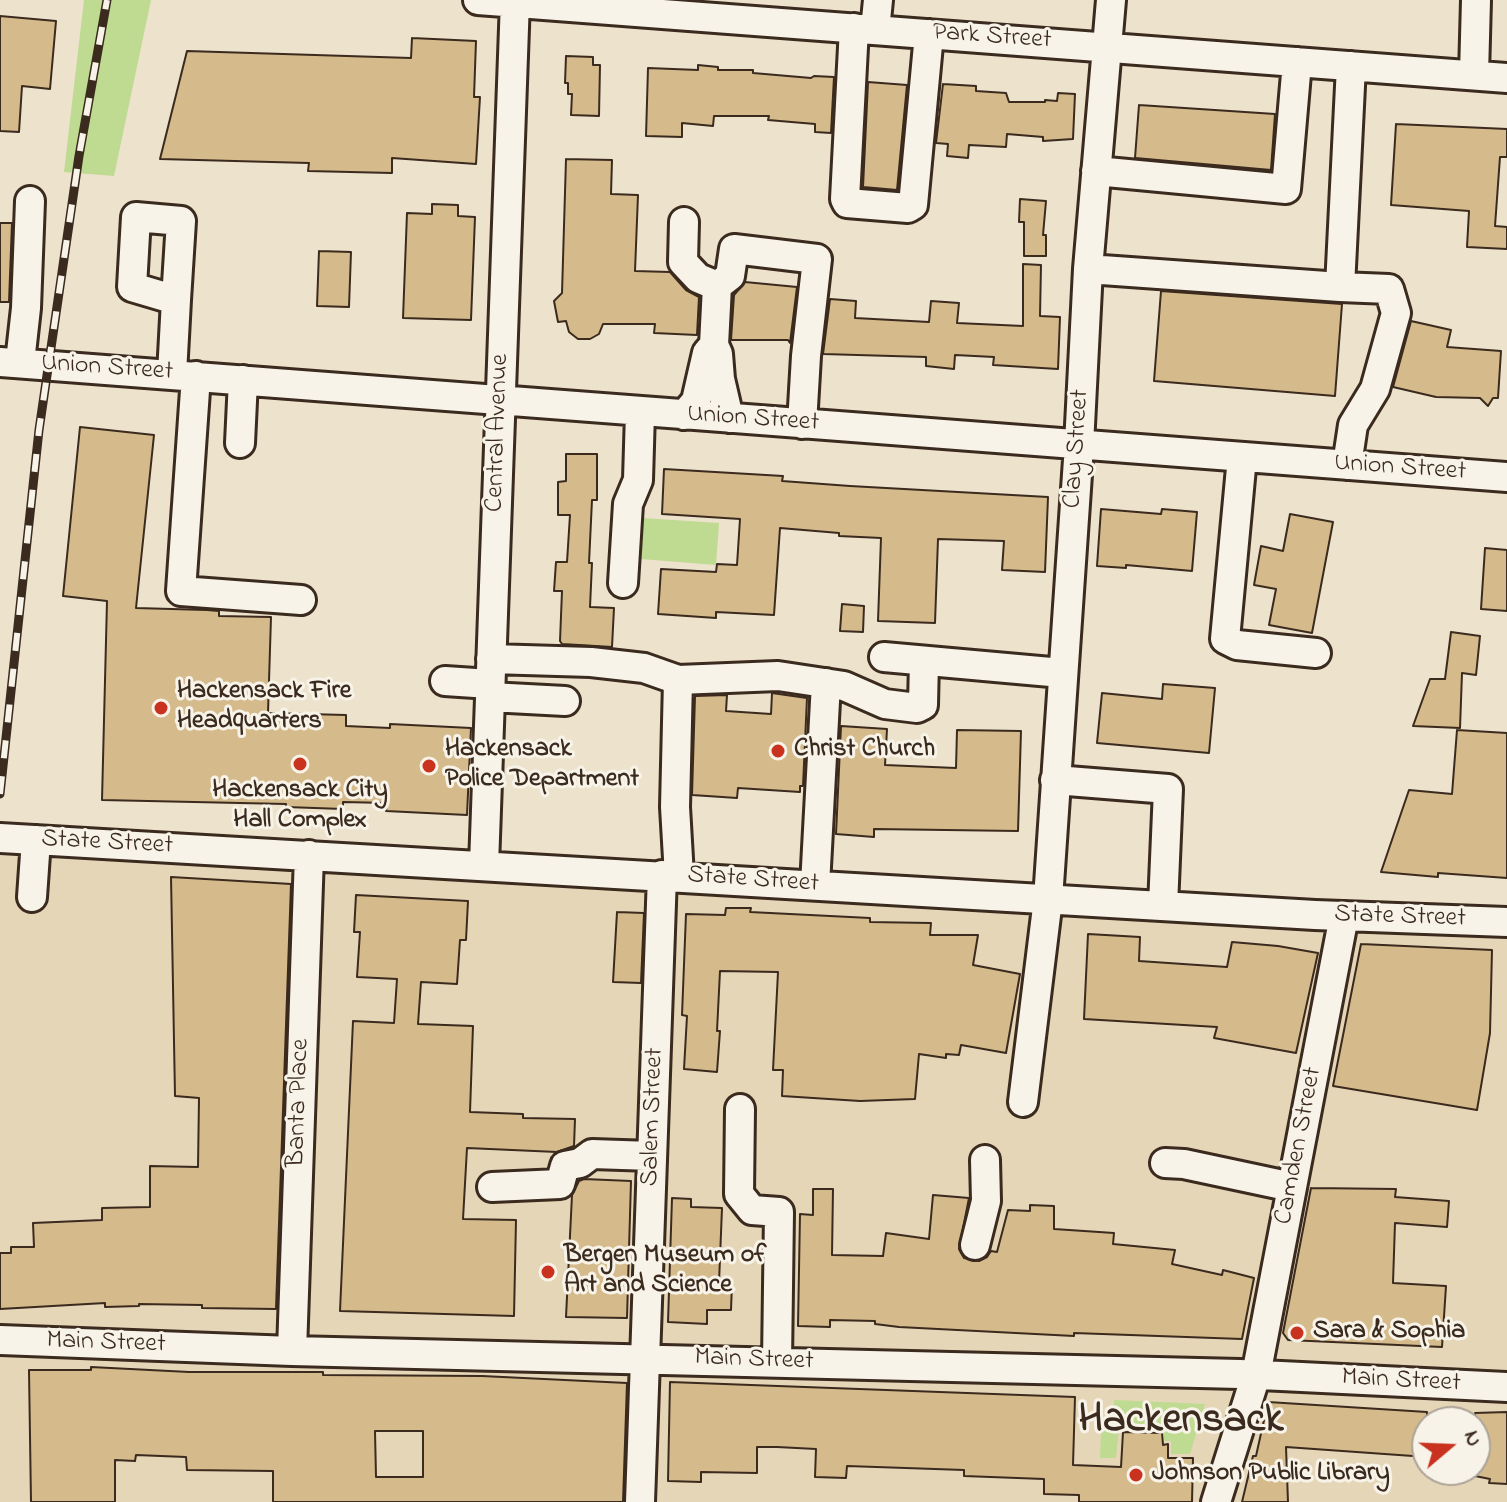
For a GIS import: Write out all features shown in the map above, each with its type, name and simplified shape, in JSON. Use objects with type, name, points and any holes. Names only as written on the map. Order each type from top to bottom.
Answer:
[{"type":"street","name":"Park Street","points":[[478,0],[1507,78]]},
{"type":"street","points":[[878,0],[865,29],[845,199],[847,203],[908,208],[913,205],[929,34]]},
{"type":"street","name":"Clay Street","points":[[1023,1102],[1048,899],[1088,269],[1111,0]]},
{"type":"street","points":[[1474,75],[1476,0]]},
{"type":"street","name":"Central Avenue","points":[[484,865],[515,1]]},
{"type":"street","points":[[1096,171],[1286,189],[1297,62]]},
{"type":"street","points":[[1340,287],[1351,66]]},
{"type":"street","points":[[10,362],[26,308],[30,201]]},
{"type":"street","points":[[684,222],[683,262],[698,278],[717,286]]},
{"type":"street","points":[[729,418],[714,345],[717,286],[730,276],[734,249],[817,259],[802,424]]},
{"type":"street","points":[[1088,269],[1389,289],[1396,313],[1375,389],[1353,425],[1347,465]]},
{"type":"street","points":[[176,300],[184,375],[181,591],[301,600]]},
{"type":"street","points":[[684,415],[696,401],[707,353],[714,345]]},
{"type":"street","name":"Union Street","points":[[10,362],[1507,477]]},
{"type":"street","points":[[240,443],[243,380]]},
{"type":"street","points":[[623,583],[628,504],[638,480],[640,412]]},
{"type":"street","points":[[1242,457],[1225,639],[1237,645],[1316,653]]},
{"type":"street","points":[[884,657],[1062,673]]},
{"type":"street","points":[[445,681],[490,680],[591,662],[644,668],[678,680],[778,676],[844,686],[885,704],[917,708],[923,705],[924,661]]},
{"type":"street","points":[[490,680],[565,701]]},
{"type":"street","name":"Salem Street","points":[[640,1502],[652,1156],[675,807],[678,680]]},
{"type":"street","points":[[815,885],[826,683]]},
{"type":"street","points":[[1055,780],[1168,789],[1163,906]]},
{"type":"street","name":"State Street","points":[[0,838],[1163,906],[1507,922]]},
{"type":"street","points":[[32,897],[36,840]]},
{"type":"street","name":"Banta Place","points":[[292,1351],[309,855]]},
{"type":"street","name":"Camden Street","points":[[1216,1502],[1256,1375],[1344,916]]},
{"type":"street","points":[[740,1109],[739,1194],[752,1210],[779,1212],[777,1362]]},
{"type":"street","points":[[492,1187],[560,1184],[565,1166],[580,1163],[592,1154],[652,1156]]},
{"type":"street","points":[[975,1245],[986,1201],[985,1160]]},
{"type":"street","points":[[1165,1163],[1184,1164],[1292,1187]]},
{"type":"street","name":"Main Street","points":[[0,1340],[292,1351],[1256,1375],[1507,1387]]},
{"type":"shaded area","points":[[0,838],[1507,922],[1507,1502],[0,1502]]},
{"type":"green space","points":[[84,0],[151,0],[114,176],[64,172]]},
{"type":"green space","points":[[643,518],[719,523],[716,565],[641,559]]},
{"type":"green space","points":[[1114,1400],[1205,1404],[1190,1454],[1171,1454],[1171,1441],[1164,1441],[1163,1428],[1119,1428],[1116,1458],[1100,1458],[1101,1433],[1113,1419]]},
{"type":"building","points":[[0,16],[56,21],[50,89],[22,86],[19,132],[0,131]]},
{"type":"building","points":[[412,38],[476,41],[474,97],[480,97],[476,164],[392,158],[392,173],[308,171],[309,163],[160,159],[187,51],[411,58]]},
{"type":"building","points":[[566,56],[593,57],[593,65],[600,65],[599,116],[571,115],[572,94],[568,94],[568,83],[565,83]]},
{"type":"building","points":[[698,65],[718,67],[718,70],[834,77],[831,133],[815,132],[815,124],[768,120],[769,116],[714,116],[713,126],[682,123],[682,137],[646,136],[648,68],[698,70]]},
{"type":"building","points":[[868,82],[907,85],[897,190],[863,187]]},
{"type":"building","points":[[943,84],[976,86],[976,91],[1006,93],[1009,102],[1057,101],[1058,93],[1075,94],[1073,139],[1043,141],[1043,137],[1007,134],[1006,147],[969,145],[968,158],[947,156],[948,144],[936,143]]},
{"type":"building","points":[[1139,105],[1275,114],[1271,170],[1135,158]]},
{"type":"building","points":[[1396,124],[1507,129],[1507,157],[1500,157],[1495,226],[1507,227],[1507,249],[1467,247],[1469,211],[1391,205]]},
{"type":"building","points":[[566,159],[612,160],[611,194],[638,195],[635,271],[670,272],[686,290],[699,297],[697,335],[654,333],[655,324],[603,324],[599,334],[590,339],[578,339],[569,332],[566,321],[558,322],[554,301],[562,293]]},
{"type":"building","points":[[1020,199],[1046,201],[1043,235],[1046,235],[1046,256],[1024,256],[1024,222],[1019,222]]},
{"type":"building","points":[[432,204],[458,205],[458,216],[475,217],[471,320],[403,318],[407,213],[432,214]]},
{"type":"building","points":[[0,223],[12,223],[9,302],[0,302]]},
{"type":"building","points":[[319,251],[351,252],[349,307],[317,306]]},
{"type":"building","points":[[1023,264],[1041,265],[1040,316],[1060,317],[1058,369],[993,365],[994,357],[955,355],[954,369],[926,366],[926,357],[823,354],[830,299],[856,301],[855,318],[929,322],[931,301],[959,303],[957,323],[1023,326]]},
{"type":"building","points":[[745,282],[797,287],[790,343],[788,340],[731,340],[734,295]]},
{"type":"building","points":[[1161,291],[1342,304],[1335,396],[1154,381]]},
{"type":"building","points":[[1411,321],[1451,330],[1447,347],[1501,351],[1498,398],[1493,398],[1488,406],[1480,398],[1436,397],[1393,387]]},
{"type":"building","points":[[80,427],[154,435],[136,608],[207,610],[219,611],[219,616],[271,617],[268,713],[346,715],[346,726],[390,728],[390,724],[471,728],[467,815],[386,811],[387,803],[343,802],[343,809],[286,807],[286,804],[102,800],[107,601],[63,596]]},
{"type":"building","points":[[566,454],[597,454],[597,500],[592,500],[589,563],[592,563],[590,607],[614,608],[612,647],[562,644],[560,641],[562,591],[554,591],[556,562],[567,562],[570,515],[558,515],[558,482],[566,481]]},
{"type":"building","points":[[664,469],[783,476],[782,481],[850,486],[1048,497],[1045,572],[1002,570],[1004,541],[938,539],[935,623],[878,621],[881,538],[780,528],[774,615],[716,612],[716,618],[658,614],[661,569],[716,572],[717,564],[737,565],[740,519],[662,514]]},
{"type":"building","points":[[1101,509],[1161,514],[1162,509],[1197,512],[1192,571],[1126,565],[1126,568],[1097,566]]},
{"type":"building","points":[[1290,514],[1333,522],[1312,633],[1269,625],[1276,589],[1254,585],[1261,546],[1283,551]]},
{"type":"building","points":[[1485,548],[1507,550],[1507,611],[1481,609]]},
{"type":"building","points":[[842,604],[864,606],[863,632],[840,631]]},
{"type":"building","points":[[1451,632],[1480,636],[1476,675],[1462,673],[1460,728],[1413,726],[1430,679],[1445,679]]},
{"type":"building","points":[[1163,684],[1215,688],[1209,753],[1097,743],[1102,693],[1162,699]]},
{"type":"building","points":[[772,693],[807,698],[803,786],[800,786],[800,792],[738,788],[737,798],[692,795],[695,696],[727,695],[726,711],[771,714]]},
{"type":"building","points":[[841,726],[887,729],[885,765],[956,768],[957,730],[1021,731],[1018,831],[874,829],[874,837],[836,834]]},
{"type":"building","points":[[1457,730],[1507,733],[1507,878],[1381,872],[1409,790],[1452,794]]},
{"type":"building","points":[[171,877],[291,884],[276,1309],[139,1304],[105,1307],[105,1303],[0,1309],[0,1253],[11,1253],[11,1247],[34,1247],[33,1223],[102,1220],[102,1208],[150,1207],[150,1166],[198,1167],[199,1098],[175,1096]]},
{"type":"building","points":[[356,895],[468,901],[466,940],[460,940],[457,984],[421,982],[418,1024],[473,1026],[470,1112],[523,1114],[523,1118],[575,1119],[574,1146],[557,1152],[467,1148],[463,1219],[516,1220],[514,1316],[340,1311],[353,1021],[394,1023],[397,979],[357,977],[360,932],[354,932]]},
{"type":"building","points":[[726,908],[870,918],[870,922],[931,923],[930,935],[978,935],[973,965],[1020,974],[1006,1053],[961,1045],[959,1055],[946,1054],[946,1058],[919,1054],[915,1099],[860,1101],[782,1096],[783,1070],[773,1070],[778,972],[720,971],[717,1072],[684,1069],[687,1016],[682,1015],[686,914],[725,915]]},
{"type":"building","points":[[617,912],[644,913],[641,983],[613,982]]},
{"type":"building","points":[[1088,934],[1140,937],[1139,961],[1227,967],[1232,942],[1318,953],[1296,1053],[1214,1038],[1217,1027],[1084,1019]]},
{"type":"building","points":[[1361,944],[1492,950],[1490,1033],[1477,1110],[1333,1086]]},
{"type":"building","points":[[579,1181],[631,1181],[627,1318],[566,1317],[572,1195]]},
{"type":"building","points":[[1311,1188],[1396,1189],[1395,1197],[1449,1201],[1447,1227],[1395,1223],[1393,1283],[1446,1286],[1442,1347],[1288,1340],[1283,1333]]},
{"type":"building","points":[[813,1189],[833,1189],[832,1255],[883,1256],[886,1233],[929,1239],[933,1195],[969,1198],[959,1249],[964,1258],[979,1261],[991,1251],[997,1252],[1008,1210],[1030,1211],[1030,1205],[1054,1206],[1054,1229],[1114,1233],[1113,1244],[1175,1250],[1172,1264],[1222,1275],[1223,1270],[1254,1278],[1242,1339],[1074,1333],[1074,1336],[899,1327],[875,1324],[875,1321],[830,1320],[830,1327],[798,1326],[800,1214],[813,1215]]},
{"type":"building","points":[[672,1198],[691,1199],[691,1207],[722,1208],[719,1283],[732,1283],[731,1310],[707,1310],[707,1324],[668,1322]]},
{"type":"building","points":[[91,1367],[189,1372],[323,1372],[323,1375],[482,1376],[627,1383],[623,1502],[273,1502],[273,1471],[187,1470],[186,1457],[136,1455],[135,1461],[115,1460],[115,1502],[31,1502],[29,1370],[91,1370]],"holes":[[[375,1431],[423,1431],[423,1477],[376,1477]]]},
{"type":"building","points":[[670,1382],[1075,1397],[1073,1465],[1121,1467],[1123,1432],[1162,1433],[1163,1445],[1168,1444],[1168,1458],[1193,1458],[1192,1502],[1079,1502],[1079,1495],[1044,1494],[1044,1479],[964,1476],[964,1470],[847,1466],[846,1478],[815,1477],[816,1449],[777,1447],[757,1447],[757,1473],[701,1472],[701,1482],[668,1481]]},
{"type":"building","points":[[1268,1402],[1411,1411],[1411,1456],[1286,1447],[1288,1502],[1242,1502],[1253,1456],[1256,1456]]},
{"type":"building","points":[[1491,1412],[1507,1412],[1507,1484],[1491,1483]]},
{"type":"railway","points":[[0,794],[39,430],[79,156],[107,0]]},
{"type":"place","name":"Hackensack Fire Headquarters","points":[[161,708]]},
{"type":"place","name":"Christ Church","points":[[778,751]]},
{"type":"place","name":"Hackensack City Hall Complex","points":[[300,764]]},
{"type":"place","name":"Hackensack Police Department","points":[[429,766]]},
{"type":"place","name":"Bergen Museum of Art and Science","points":[[548,1272]]},
{"type":"place","name":"Sara & Sophia","points":[[1297,1333]]},
{"type":"place","name":"Johnson Public Library","points":[[1136,1475]]},
{"type":"district","name":"Hackensack","points":[[1181,1423]]}]
